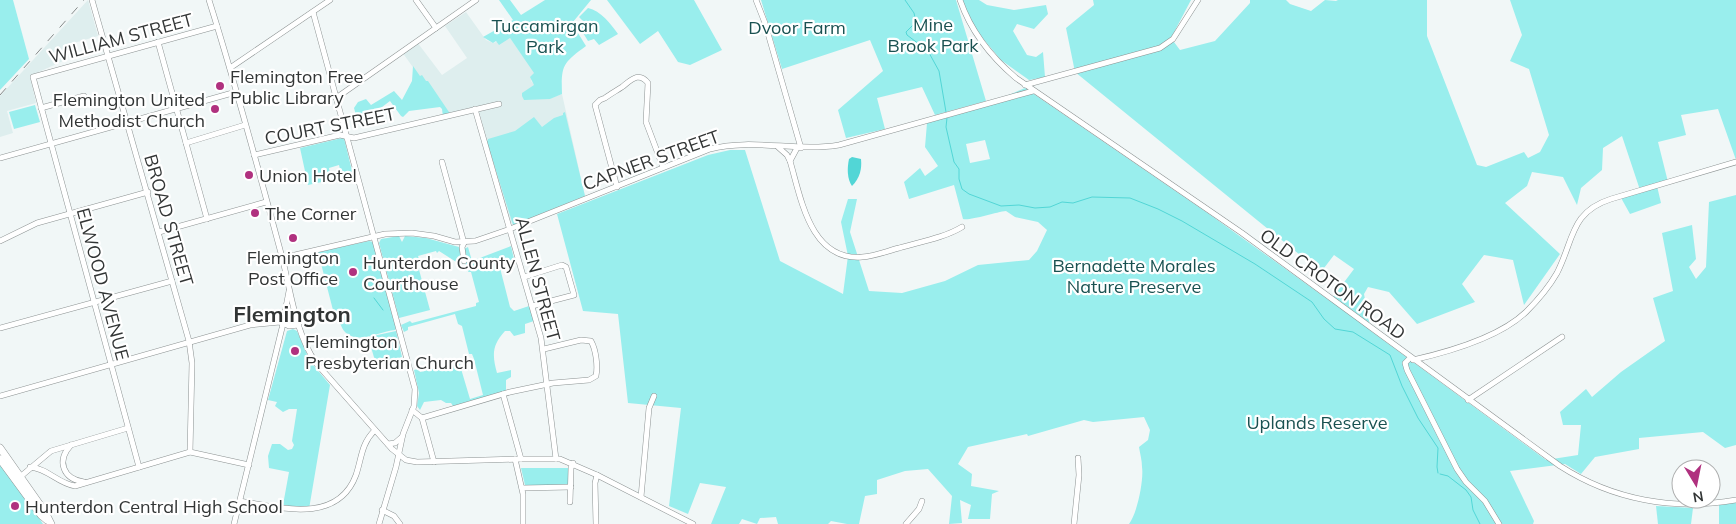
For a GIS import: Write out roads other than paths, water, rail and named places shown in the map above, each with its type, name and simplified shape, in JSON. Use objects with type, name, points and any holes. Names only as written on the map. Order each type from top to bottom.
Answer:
[{"type":"highway","points":[[0,448],[46,512],[51,524]]},
{"type":"highway","points":[[0,459],[41,515],[51,524]]},
{"type":"street","name":"BROAD STREET","points":[[92,0],[189,342],[192,363],[190,452]]},
{"type":"street","points":[[209,0],[230,68],[299,325],[307,346],[316,363],[398,455],[411,462],[556,459],[573,463],[693,524]]},
{"type":"street","points":[[230,68],[330,0]]},
{"type":"street","points":[[416,0],[436,28]]},
{"type":"street","points":[[336,98],[476,0]]},
{"type":"street","points":[[756,0],[765,23],[799,148],[790,161]]},
{"type":"street","name":"OLD CROTON ROAD","points":[[960,0],[972,29],[985,47],[1000,64],[1033,91],[1250,239],[1560,466],[1586,481],[1638,499],[1668,504],[1700,504],[1736,500]]},
{"type":"street","points":[[1026,85],[1166,46],[1176,36],[1198,0]]},
{"type":"street","points":[[313,12],[414,384],[415,400],[402,437],[378,524]]},
{"type":"street","name":"WILLIAM STREET","points":[[33,77],[217,26]]},
{"type":"street","points":[[158,42],[207,219]]},
{"type":"street","points":[[617,187],[595,105],[638,76],[645,78],[648,83],[646,122],[663,167]]},
{"type":"street","name":"ELWOOD AVENUE","points":[[33,77],[139,467]]},
{"type":"street","name":"CAPNER STREET","points":[[282,258],[385,234],[412,233],[464,243],[475,241],[510,230],[663,167],[726,145],[820,148],[839,145],[1033,91]]},
{"type":"street","points":[[0,158],[236,92]]},
{"type":"street","points":[[41,108],[84,96]]},
{"type":"street","name":"COURT STREET","points":[[254,155],[340,135],[354,138],[499,104]]},
{"type":"street","name":"ALLEN STREET","points":[[476,109],[544,350],[556,459]]},
{"type":"street","points":[[186,143],[245,125]]},
{"type":"street","points":[[778,147],[787,155],[790,161],[812,230],[823,244],[841,254],[857,257],[874,255],[962,227]]},
{"type":"street","points":[[442,162],[464,243],[462,247],[464,261]]},
{"type":"street","points":[[1499,524],[1485,501],[1466,482],[1457,469],[1405,363],[1412,359],[1452,350],[1477,341],[1518,318],[1551,283],[1576,226],[1591,208],[1610,199],[1736,162]]},
{"type":"street","points":[[0,241],[32,224],[148,192]]},
{"type":"street","points":[[159,232],[266,202]]},
{"type":"street","points":[[524,277],[562,265],[566,267],[574,295],[532,306]]},
{"type":"street","points":[[0,328],[172,281]]},
{"type":"street","points":[[234,524],[290,288]]},
{"type":"street","points":[[0,396],[250,325],[283,322],[289,326],[299,325]]},
{"type":"street","points":[[1468,400],[1562,337]]},
{"type":"street","points":[[422,418],[503,394],[548,384],[592,379],[596,376],[594,347],[589,340],[581,340],[544,350]]},
{"type":"street","points":[[503,394],[518,459],[522,488],[523,524]]},
{"type":"street","points":[[641,497],[649,412],[654,396]]},
{"type":"street","points":[[412,410],[422,418],[434,462]]},
{"type":"street","points":[[20,477],[51,451],[128,428]]},
{"type":"street","points":[[240,501],[306,512],[318,511],[328,507],[343,497],[350,489],[357,474],[366,440],[375,430]]},
{"type":"street","points":[[388,444],[395,443],[402,437]]},
{"type":"street","points":[[63,460],[65,453],[72,444]]},
{"type":"street","points":[[51,451],[60,451],[62,454],[66,477],[62,482]]},
{"type":"street","points":[[30,467],[45,470],[62,482],[75,486],[190,452],[249,465]]},
{"type":"street","points":[[43,457],[42,466],[45,470]]},
{"type":"street","points":[[1074,524],[1079,475],[1078,458]]},
{"type":"street","points":[[570,502],[571,468],[573,463]]},
{"type":"street","points":[[65,472],[74,481],[86,482]]},
{"type":"street","points":[[596,524],[594,483],[597,475]]},
{"type":"street","points":[[522,488],[571,487]]},
{"type":"street","points":[[906,524],[922,501]]},
{"type":"street","points":[[382,510],[394,516],[400,524]]},
{"type":"waterway","points":[[905,0],[914,13],[916,22],[906,32],[907,35],[928,51],[939,71],[946,112]]},
{"type":"waterway","points":[[947,118],[946,127],[954,162],[959,169],[962,189],[969,194],[1001,206],[1019,205],[1035,208],[1050,207],[1062,202],[1073,203],[1092,197],[1130,198],[1182,221],[1255,264],[1312,302],[1324,319],[1335,329],[1353,332],[1390,355],[1402,386],[1418,418],[1438,448],[1438,473]]},
{"type":"waterway","points":[[374,298],[383,310]]},
{"type":"waterway","points":[[1440,474],[1448,476],[1466,490],[1471,497],[1473,510],[1480,524]]},
{"type":"railway","points":[[0,95],[84,0]]},
{"type":"place","name":"Flemington Free Public Library","points":[[220,86]]},
{"type":"place","name":"Flemington United Methodist Church","points":[[215,109]]},
{"type":"place","name":"Union Hotel","points":[[249,175]]},
{"type":"place","name":"The Corner","points":[[255,213]]},
{"type":"place","name":"Flemington Post Office","points":[[293,238]]},
{"type":"place","name":"Hunterdon County Courthouse","points":[[353,272]]},
{"type":"place","name":"Flemington Presbyterian Church","points":[[295,351]]},
{"type":"place","name":"Hunterdon Central High School","points":[[15,506]]},
{"type":"district","name":"Flemington","points":[[292,314]]},
{"type":"park label","name":"Dvoor Farm","points":[[797,27]]},
{"type":"park label","name":"Mine Brook Park","points":[[933,34]]},
{"type":"park label","name":"Tuccamirgan Park","points":[[545,35]]},
{"type":"park label","name":"Bernadette Morales Nature Preserve","points":[[1134,275]]},
{"type":"park label","name":"Uplands Reserve","points":[[1317,422]]}]
